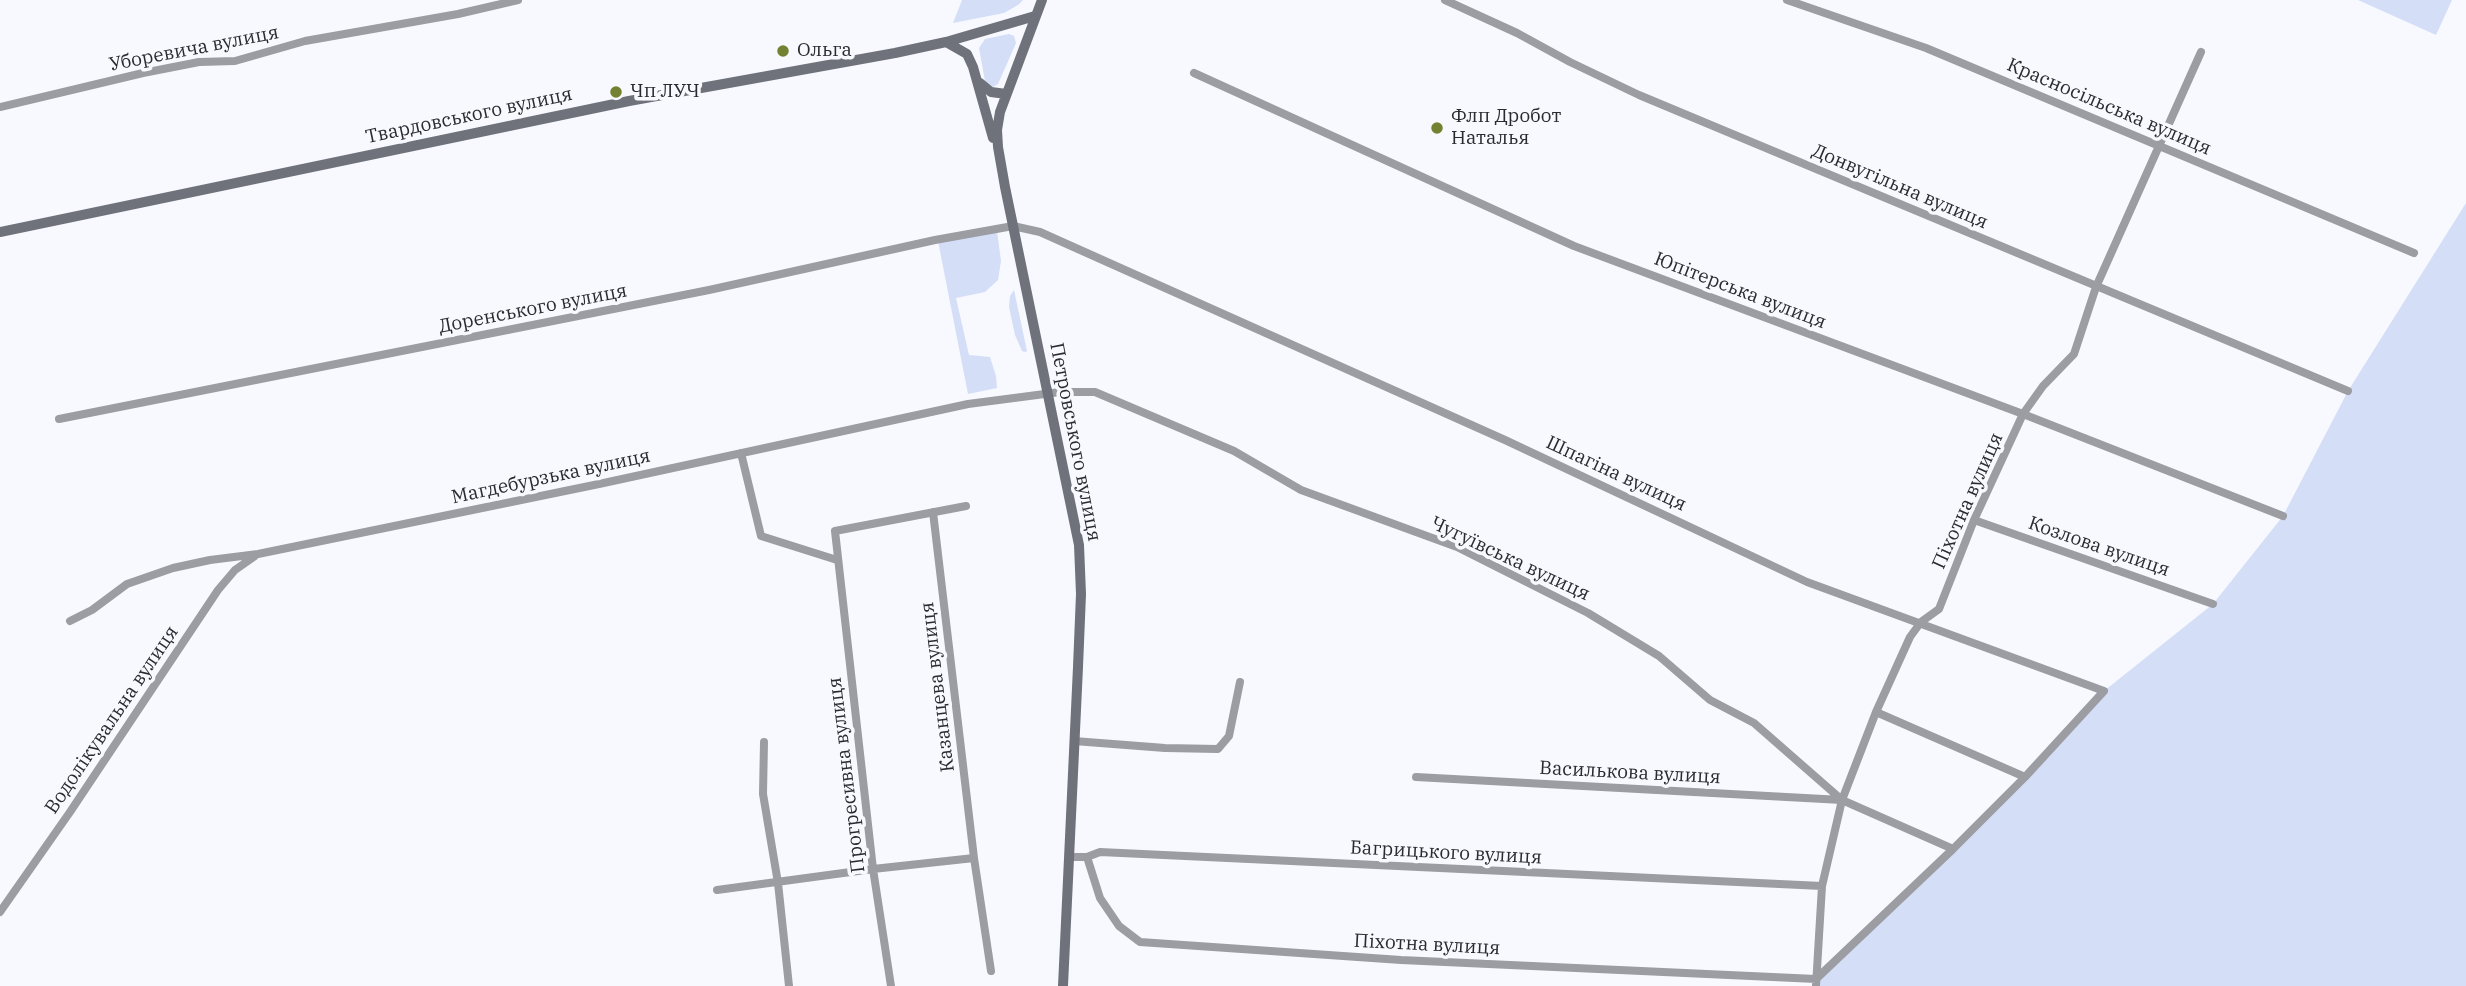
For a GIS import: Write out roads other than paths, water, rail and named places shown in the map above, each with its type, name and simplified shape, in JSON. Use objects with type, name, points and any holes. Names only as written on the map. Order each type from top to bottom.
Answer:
[{"type":"main road","name":"Петровського вулиця","points":[[1042,0],[1006,94],[997,130],[1005,187],[1079,545],[1081,594],[1063,986]]},
{"type":"main road","name":"Твардовського вулиця","points":[[0,232],[629,101],[882,56],[946,42],[1035,16]]},
{"type":"main road","points":[[946,42],[967,54],[979,83],[1005,187]]},
{"type":"main road","points":[[979,83],[992,92],[1006,94]]},
{"type":"street","name":"Уборевича вулиця","points":[[0,107],[143,73],[199,62],[235,61],[306,41],[458,14],[518,0]]},
{"type":"street","name":"Донвугільна вулиця","points":[[1445,0],[1639,95],[2348,391]]},
{"type":"street","name":"Красносільська вулиця","points":[[1787,0],[1926,48],[2414,253]]},
{"type":"street","name":"Піхотна вулиця","points":[[1087,858],[1100,898],[1119,926],[1140,942],[1401,960],[1816,982],[1822,886],[1842,800],[1876,712],[1910,638],[1922,622],[1939,609],[1975,520],[2023,414],[2043,386],[2074,354],[2096,287],[2201,52]]},
{"type":"street","name":"Юпітерська вулиця","points":[[1194,74],[1574,246],[2023,414],[2283,516]]},
{"type":"street","name":"Доренського вулиця","points":[[59,419],[709,290],[935,240],[1013,226]]},
{"type":"street","name":"Шпагіна вулиця","points":[[1013,226],[1040,232],[1493,434],[1807,582],[2104,691],[2025,777],[1816,982]]},
{"type":"street","name":"Чугуївська вулиця","points":[[1049,394],[1094,392],[1234,451],[1301,490],[1457,547],[1576,607],[1659,656],[1710,700],[1754,723],[1842,800]]},
{"type":"street","name":"Магдебурзька вулиця","points":[[70,621],[92,610],[127,584],[173,568],[258,554],[968,404],[1049,394]]},
{"type":"street","points":[[741,453],[761,536],[838,560]]},
{"type":"street","name":"Прогресивна вулиця","points":[[891,986],[873,869],[835,531],[966,506]]},
{"type":"street","name":"Казанцева вулиця","points":[[933,512],[974,858],[991,971]]},
{"type":"street","name":"Козлова вулиця","points":[[1975,520],[2213,604]]},
{"type":"street","name":"Водолікувальна вулиця","points":[[0,912],[218,590],[235,570],[258,554]]},
{"type":"street","points":[[1074,741],[1218,749],[1229,736],[1240,682]]},
{"type":"street","points":[[1876,712],[2025,777]]},
{"type":"street","points":[[764,742],[763,794],[778,883],[789,986]]},
{"type":"street","name":"Василькова вулиця","points":[[1416,777],[1842,800]]},
{"type":"street","points":[[1842,800],[1953,849]]},
{"type":"street","name":"Багрицького вулиця","points":[[1069,857],[1087,858],[1100,852],[1822,886]]},
{"type":"street","points":[[717,890],[974,858]]},
{"type":"place","name":"Ольга","points":[[783,51]]},
{"type":"place","name":"Чп ЛУЧ","points":[[616,92]]},
{"type":"place","name":"Флп Дробот Наталья","points":[[1437,128]]}]
